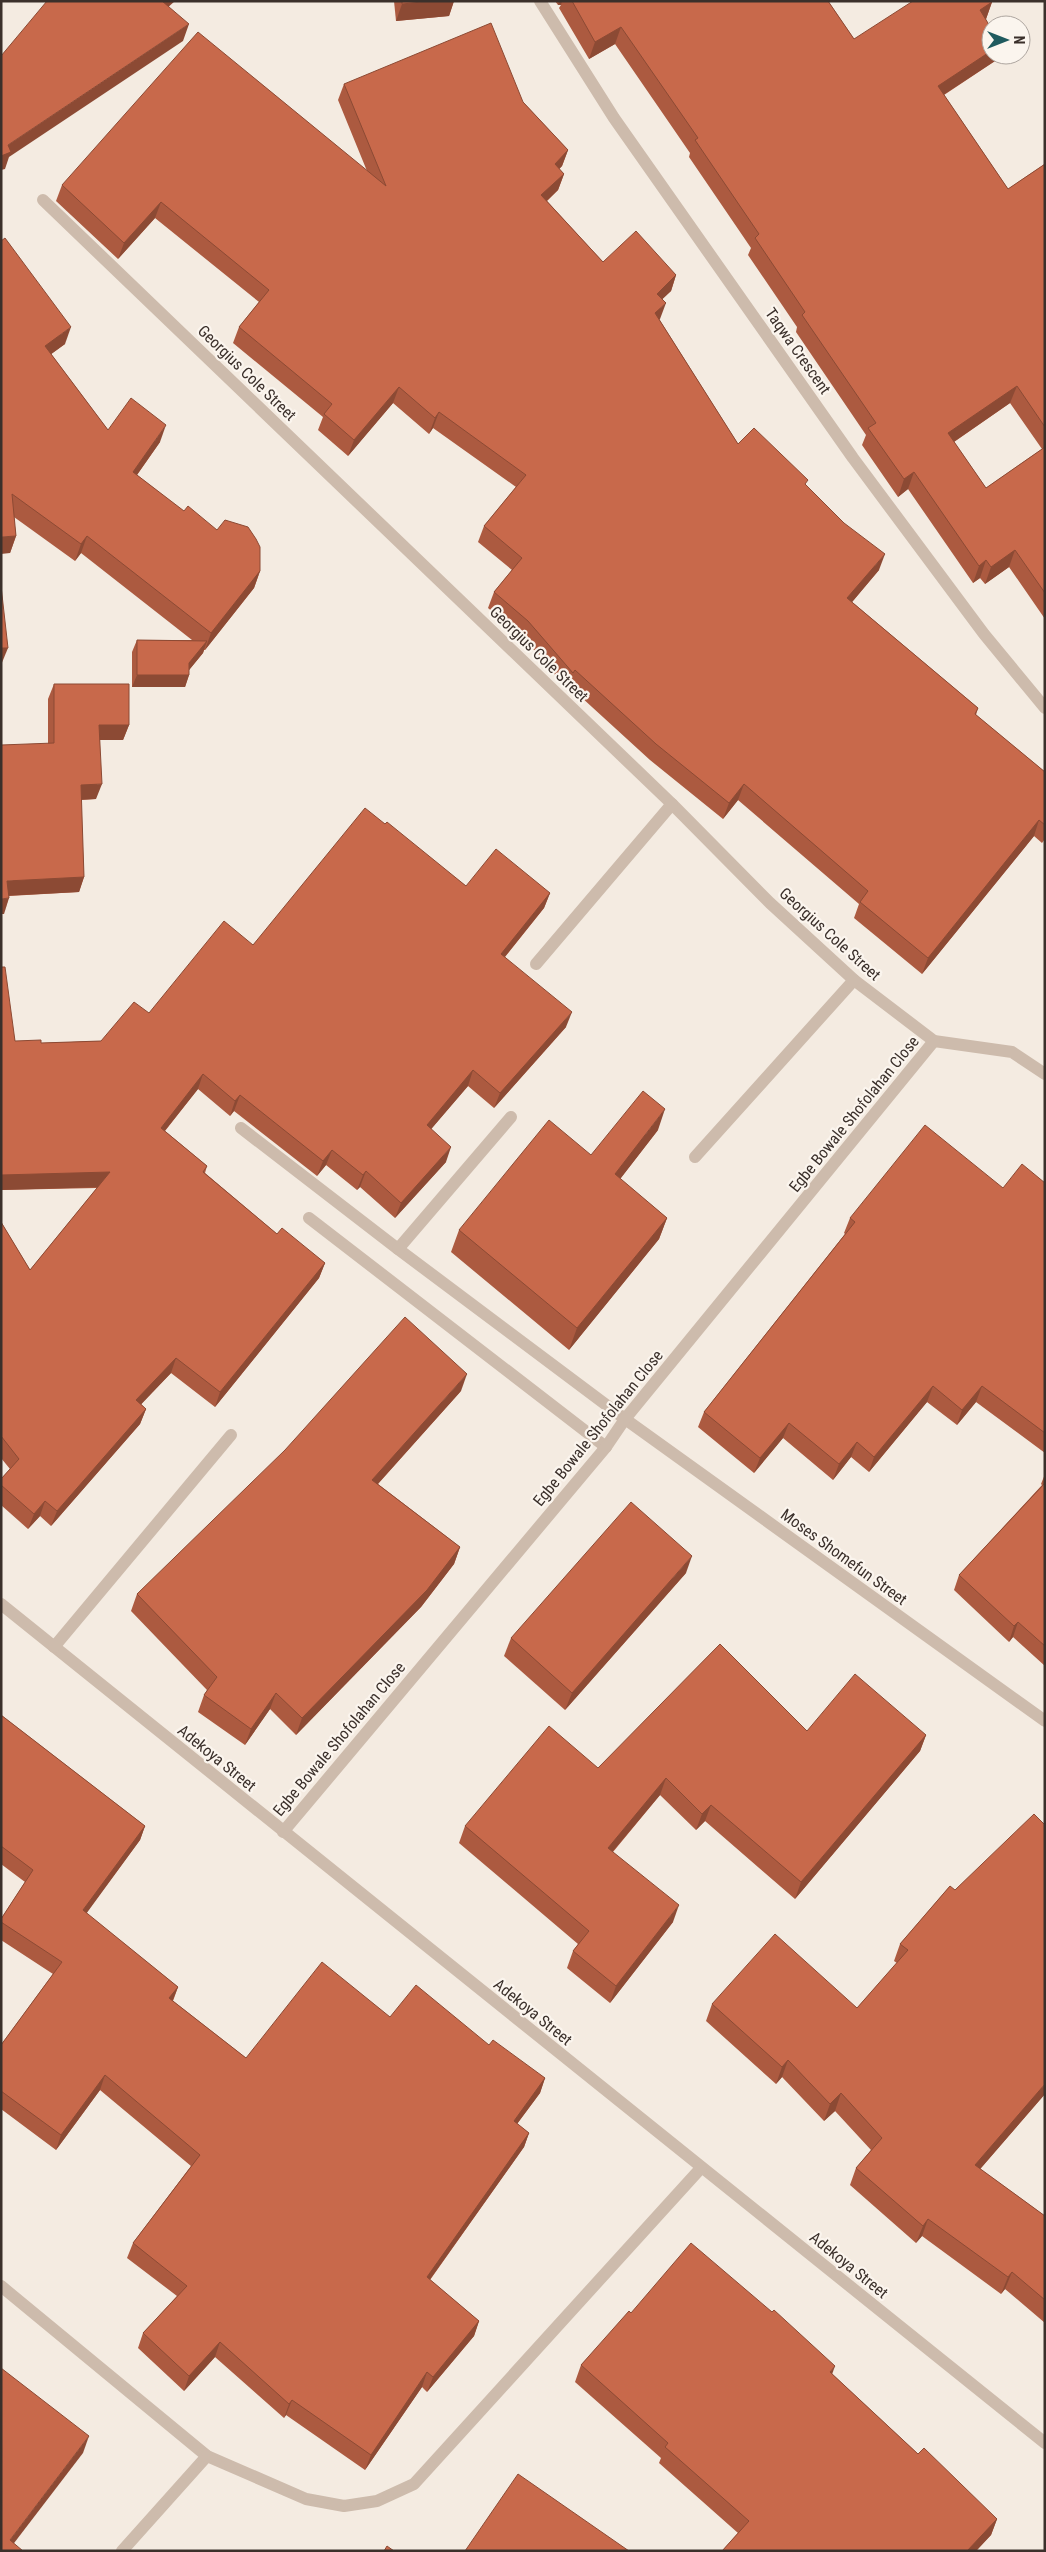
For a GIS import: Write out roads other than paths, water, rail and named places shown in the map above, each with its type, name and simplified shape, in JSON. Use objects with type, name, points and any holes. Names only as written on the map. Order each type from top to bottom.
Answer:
[{"type":"street","name":"Taqwa Crescent","points":[[540,1],[614,118],[853,458],[984,634],[1045,708]]},
{"type":"street","name":"Georgius Cole Street","points":[[43,200],[672,804],[770,903],[854,980],[934,1041],[1012,1052],[1045,1074]]},
{"type":"street","points":[[536,964],[672,804]]},
{"type":"street","points":[[695,1157],[854,980]]},
{"type":"street","name":"Egbe Bowale Shofolahan Close","points":[[283,1832],[606,1447],[625,1419],[934,1041]]},
{"type":"street","points":[[398,1249],[511,1117]]},
{"type":"street","name":"Moses Shomefun Street","points":[[241,1128],[398,1249],[625,1419],[1045,1721]]},
{"type":"street","points":[[309,1218],[606,1447]]},
{"type":"street","points":[[54,1647],[231,1435]]},
{"type":"street","name":"Adekoya Street","points":[[1,1604],[1045,2443]]},
{"type":"street","points":[[1,2286],[207,2456],[306,2499],[344,2506],[377,2501],[414,2484],[701,2168]]},
{"type":"street","points":[[122,2551],[207,2456]]}]
